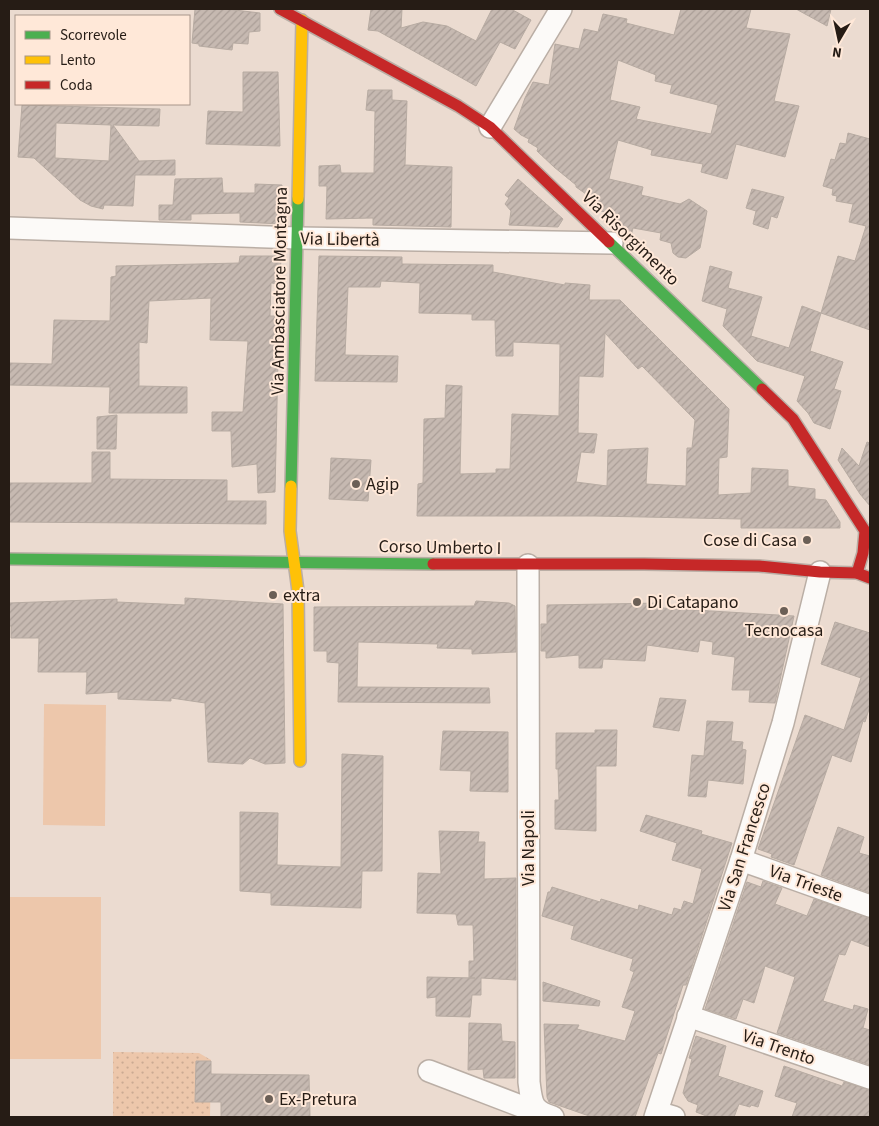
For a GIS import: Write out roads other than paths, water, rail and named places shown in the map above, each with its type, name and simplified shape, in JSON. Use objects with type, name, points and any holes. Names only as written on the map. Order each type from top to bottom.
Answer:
[{"type":"street","name":"Via Risorgimento","points":[[280,9],[458,106],[490,127],[793,418],[865,531],[863,553],[857,573]]},
{"type":"street","points":[[490,127],[561,9]]},
{"type":"street","name":"Via Ambasciatore Montagna","points":[[300,761],[298,591],[290,532],[302,20]]},
{"type":"street","name":"Via Libertà","points":[[9,228],[298,238],[612,243]]},
{"type":"street","name":"Corso Umberto I","points":[[9,559],[750,566],[857,573],[870,578]]},
{"type":"street","name":"Via Napoli","points":[[528,565],[529,1082],[532,1101],[546,1115]]},
{"type":"street","name":"Via San Francesco","points":[[662,1115],[688,1016],[741,860],[782,723],[820,572]]},
{"type":"street","name":"Via Trieste","points":[[741,860],[870,906]]},
{"type":"street","name":"Via Trento","points":[[688,1016],[870,1078]]},
{"type":"street","points":[[429,1070],[546,1115]]},
{"type":"place","name":"Agip","points":[[356,484]]},
{"type":"place","name":"Cose di Casa","points":[[807,540]]},
{"type":"place","name":"extra","points":[[273,595]]},
{"type":"place","name":"Di Catapano","points":[[637,602]]},
{"type":"place","name":"Tecnocasa","points":[[784,611]]},
{"type":"place","name":"Ex-Pretura","points":[[269,1099]]}]
